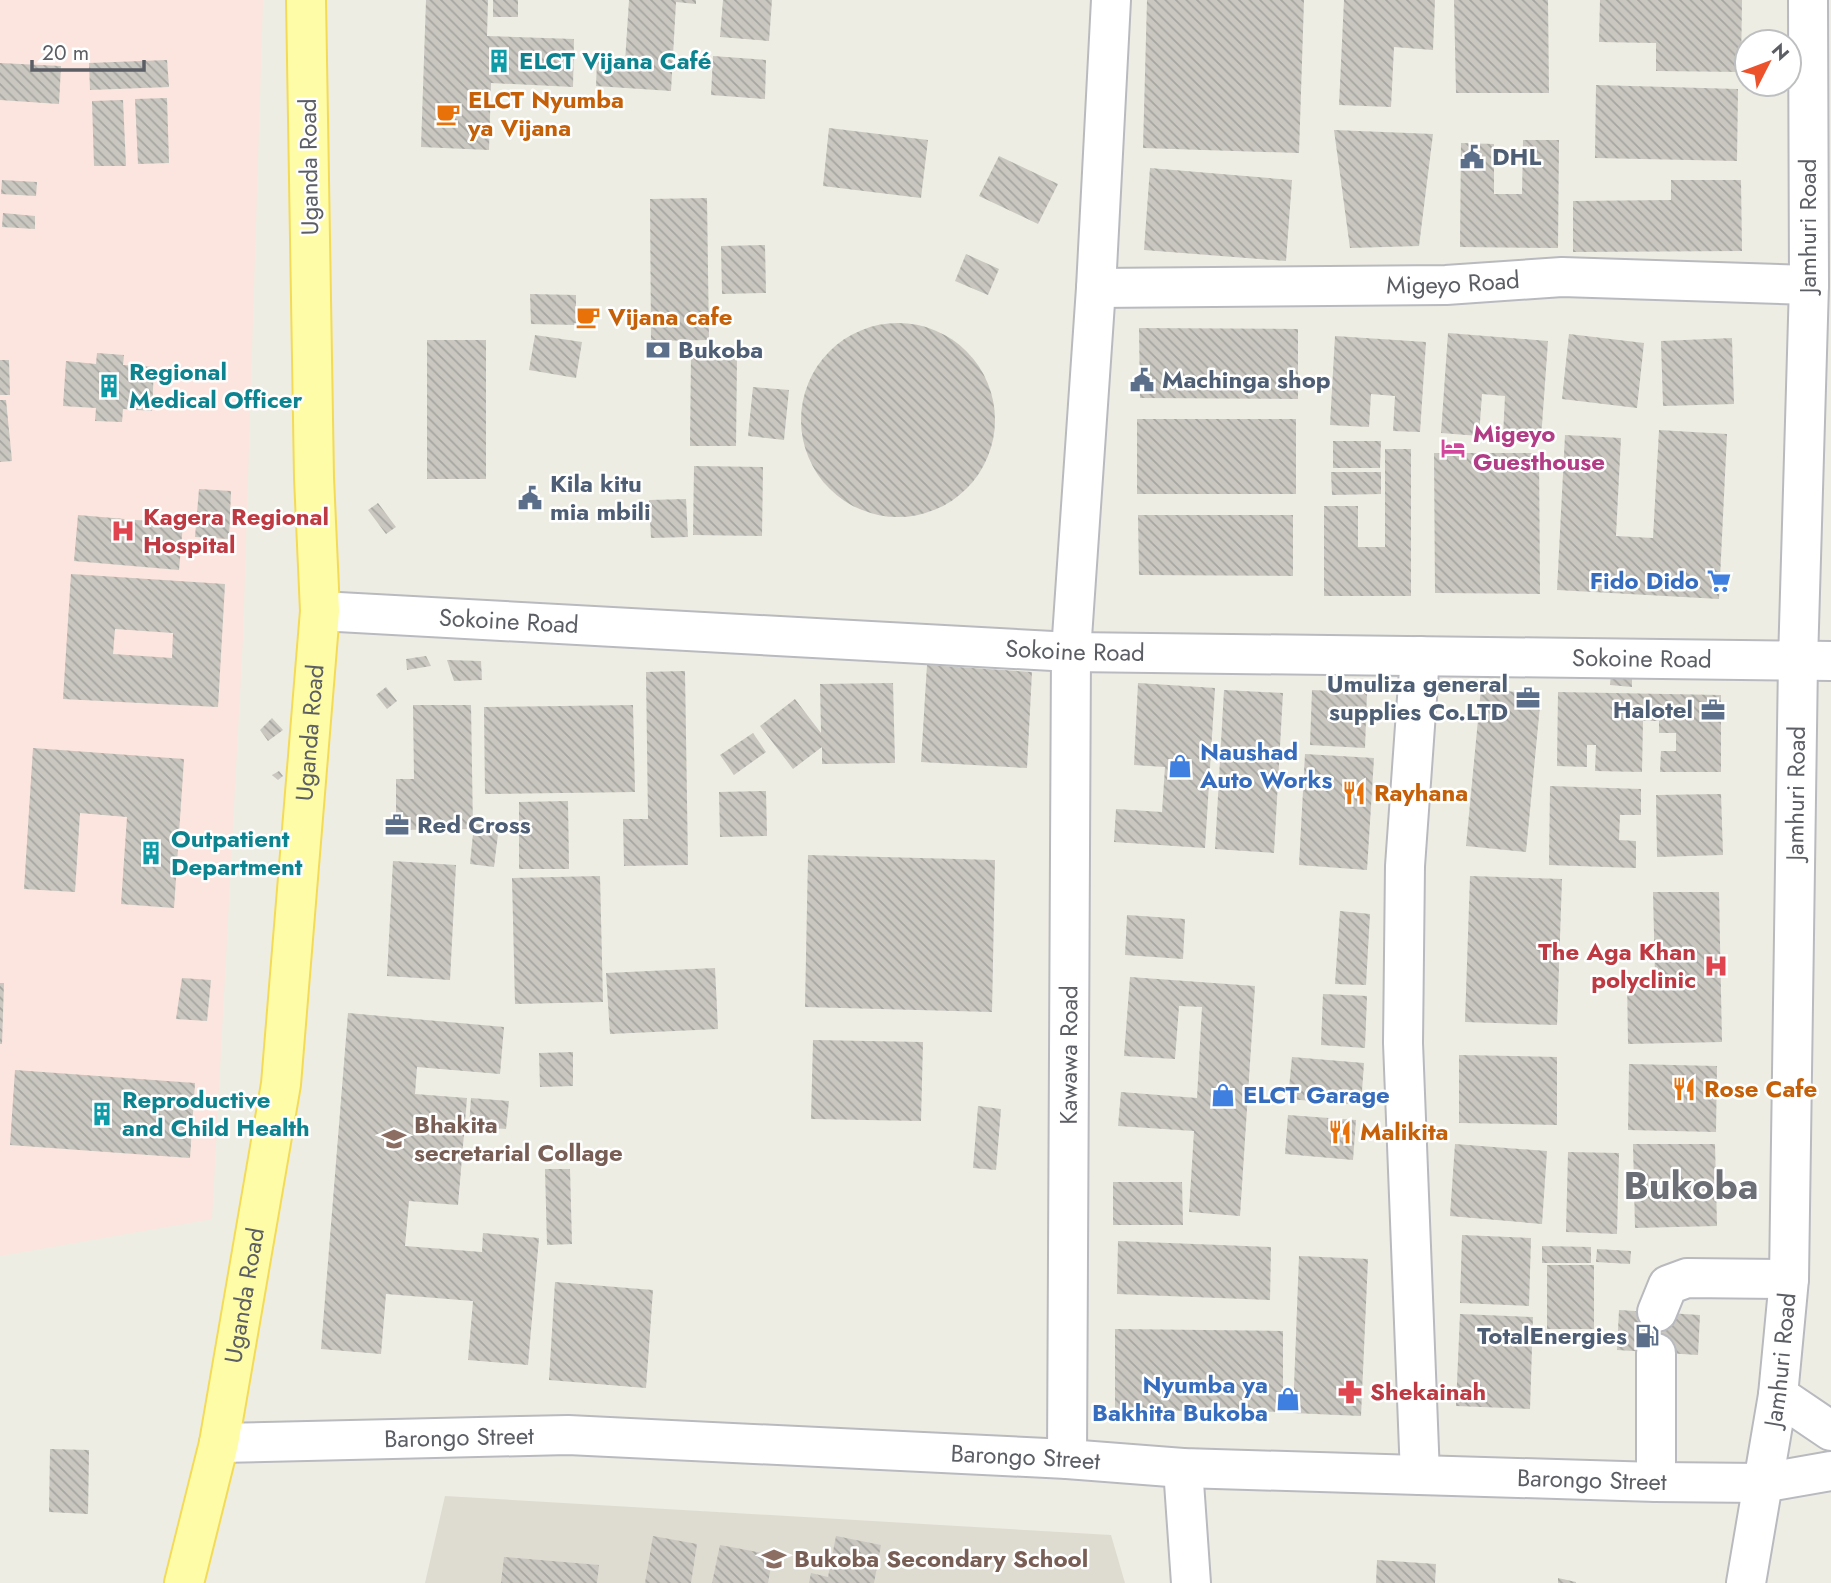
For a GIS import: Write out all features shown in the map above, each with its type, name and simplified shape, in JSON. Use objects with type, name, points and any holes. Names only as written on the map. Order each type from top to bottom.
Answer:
[{"type":"main road","name":"Uganda Road","points":[[184,1583],[219,1443],[281,1084],[320,611],[314,478],[306,0]]},
{"type":"street","name":"Kawawa Road","points":[[1067,1458],[1072,652],[1096,288],[1111,0]]},
{"type":"street","name":"Jamhuri Road","points":[[1746,1583],[1778,1395],[1789,1279],[1814,661],[1808,0]]},
{"type":"street","name":"Migeyo Road","points":[[1096,288],[1446,285],[1562,277],[1809,285]]},
{"type":"street","name":"Sokoine Road","points":[[320,611],[1072,652],[1814,661]]},
{"type":"street","points":[[1420,656],[1405,866],[1403,1043],[1420,1475]]},
{"type":"street","points":[[1657,1312],[1668,1285],[1687,1278],[1789,1279]]},
{"type":"street","points":[[1656,1353],[1656,1482]]},
{"type":"street","points":[[1778,1395],[1831,1431]]},
{"type":"street","name":"Barongo Street","points":[[219,1443],[568,1435],[1067,1458],[1183,1468],[1656,1482],[1762,1483],[1831,1471]]},
{"type":"street","points":[[1183,1468],[1191,1583]]},
{"type":"shaded area","name":"Kagera Regional Hospital","points":[[0,0],[263,0],[243,636],[212,1219],[0,1256]]},
{"type":"shaded area","name":"Bukoba Secondary School","points":[[445,1496],[1111,1535],[1125,1583],[425,1583]]},
{"type":"building","name":"ELCT Vijana Café","points":[[426,0],[488,0],[487,36],[574,39],[573,87],[491,83],[489,150],[421,147]]},
{"type":"building","points":[[493,0],[518,0],[518,17],[493,17]]},
{"type":"building","points":[[629,0],[696,0],[696,4],[676,2],[671,91],[596,86],[597,60],[625,62]]},
{"type":"building","points":[[723,0],[772,0],[769,41],[720,37]]},
{"type":"building","points":[[1147,0],[1304,0],[1299,153],[1143,148]]},
{"type":"building","points":[[1344,0],[1435,0],[1433,50],[1394,47],[1391,107],[1339,105]]},
{"type":"building","points":[[1454,0],[1548,0],[1549,93],[1456,93]]},
{"type":"building","points":[[1600,0],[1742,0],[1742,28],[1733,28],[1733,72],[1656,71],[1656,43],[1599,42]]},
{"type":"building","points":[[713,56],[766,60],[765,99],[711,95]]},
{"type":"building","points":[[167,60],[169,87],[90,90],[89,63]]},
{"type":"building","points":[[0,63],[61,66],[59,104],[0,100]]},
{"type":"building","points":[[1596,85],[1733,89],[1733,98],[1738,98],[1737,161],[1595,158]]},
{"type":"building","points":[[167,98],[169,163],[138,164],[135,99]]},
{"type":"building","points":[[123,100],[126,166],[94,166],[92,101]]},
{"type":"building","points":[[829,128],[928,140],[921,198],[823,186]]},
{"type":"building","points":[[1334,130],[1433,134],[1419,246],[1350,248]]},
{"type":"building","points":[[1523,140],[1559,140],[1558,248],[1460,247],[1461,143],[1494,144],[1494,194],[1522,194]]},
{"type":"building","points":[[999,156],[1058,184],[1038,224],[979,196]]},
{"type":"building","points":[[1150,168],[1292,180],[1286,261],[1144,250]]},
{"type":"building","points":[[2,180],[37,182],[36,196],[1,194]]},
{"type":"building","points":[[1671,180],[1741,180],[1742,251],[1573,252],[1573,201],[1671,200]]},
{"type":"building","points":[[707,198],[709,340],[651,341],[650,199]]},
{"type":"building","points":[[3,213],[35,216],[35,229],[2,227]]},
{"type":"building","points":[[765,245],[766,293],[722,294],[721,246]]},
{"type":"building","points":[[966,254],[999,269],[988,295],[955,281]]},
{"type":"building","points":[[530,294],[576,295],[576,325],[531,324]]},
{"type":"building","points":[[898,323],[935,330],[967,351],[988,383],[995,420],[988,457],[967,489],[935,510],[898,517],[861,510],[829,489],[808,457],[801,420],[808,383],[829,351],[861,330]]},
{"type":"building","points":[[1139,328],[1298,329],[1298,399],[1140,398]]},
{"type":"building","points":[[1448,333],[1548,341],[1541,439],[1503,436],[1505,396],[1482,394],[1479,436],[1441,433]]},
{"type":"building","points":[[1569,334],[1644,343],[1637,408],[1562,399]]},
{"type":"building","points":[[535,335],[582,342],[576,378],[529,370]]},
{"type":"building","points":[[1335,336],[1426,342],[1420,432],[1393,431],[1395,396],[1371,394],[1369,427],[1330,425]]},
{"type":"building","points":[[1732,338],[1734,404],[1663,406],[1661,341]]},
{"type":"building","points":[[427,340],[486,340],[486,479],[427,479]]},
{"type":"building","name":"Regional Medical Officer","points":[[97,353],[124,355],[123,365],[154,367],[152,411],[123,409],[122,422],[95,421],[96,408],[63,406],[66,361],[96,364]]},
{"type":"building","points":[[691,356],[737,357],[736,446],[690,446]]},
{"type":"building","points":[[0,360],[9,360],[10,395],[0,395]]},
{"type":"building","points":[[753,387],[789,390],[784,440],[748,436]]},
{"type":"building","points":[[0,400],[6,400],[12,461],[0,462]]},
{"type":"building","points":[[1137,419],[1296,419],[1296,494],[1137,494]]},
{"type":"building","points":[[1659,430],[1727,434],[1719,599],[1557,590],[1565,435],[1621,438],[1616,536],[1653,538]]},
{"type":"building","points":[[1333,441],[1381,441],[1380,468],[1333,468]]},
{"type":"building","points":[[1385,449],[1411,449],[1411,596],[1324,596],[1324,506],[1358,506],[1358,547],[1385,547]]},
{"type":"building","points":[[1434,453],[1539,453],[1540,594],[1435,593]]},
{"type":"building","points":[[694,466],[763,467],[762,536],[693,535]]},
{"type":"building","points":[[1331,472],[1381,472],[1381,494],[1332,495]]},
{"type":"building","points":[[199,489],[231,491],[229,539],[195,537]]},
{"type":"building","points":[[686,499],[688,537],[651,538],[649,500]]},
{"type":"building","points":[[378,503],[396,527],[386,534],[368,510]]},
{"type":"building","points":[[78,515],[183,524],[179,570],[74,561]]},
{"type":"building","points":[[1138,515],[1293,515],[1293,576],[1139,575]]},
{"type":"building","points":[[71,574],[225,584],[218,707],[63,699]],"holes":[[[115,629],[173,633],[172,658],[113,654]]]},
{"type":"building","points":[[426,656],[431,666],[407,670],[406,659]]},
{"type":"building","points":[[447,660],[481,661],[482,680],[454,681]]},
{"type":"building","points":[[927,665],[1032,672],[1027,768],[921,762]]},
{"type":"building","points":[[685,671],[688,865],[624,866],[623,819],[648,819],[646,672]]},
{"type":"building","points":[[1611,673],[1632,674],[1632,687],[1610,685]]},
{"type":"building","points":[[893,683],[895,763],[822,764],[822,747],[793,769],[760,726],[795,699],[821,733],[820,684]]},
{"type":"building","name":"Naushad Auto Works","points":[[1138,683],[1215,688],[1205,848],[1114,842],[1116,809],[1162,812],[1165,767],[1134,765]]},
{"type":"building","points":[[386,687],[397,701],[387,709],[376,695]]},
{"type":"building","points":[[1481,688],[1541,695],[1526,852],[1466,846]]},
{"type":"building","name":"Naushad Auto Works","points":[[1224,690],[1283,693],[1274,853],[1215,849]]},
{"type":"building","points":[[1312,690],[1367,693],[1365,748],[1310,745]]},
{"type":"building","points":[[1558,692],[1721,695],[1721,772],[1660,772],[1661,751],[1676,751],[1676,733],[1659,733],[1659,721],[1643,721],[1642,772],[1595,771],[1596,745],[1587,745],[1587,767],[1557,766]]},
{"type":"building","points":[[413,705],[471,705],[473,829],[396,830],[396,779],[414,779]]},
{"type":"building","points":[[633,705],[635,792],[485,794],[484,707]]},
{"type":"building","points":[[272,718],[283,730],[268,741],[260,730]]},
{"type":"building","points":[[753,733],[766,752],[734,775],[720,755]]},
{"type":"building","name":"Outpatient Department","points":[[33,748],[184,759],[174,908],[121,904],[127,817],[80,813],[75,892],[24,889]]},
{"type":"building","points":[[1305,754],[1374,758],[1367,870],[1299,865]]},
{"type":"building","points":[[279,771],[283,776],[278,780],[272,775]]},
{"type":"building","points":[[1550,786],[1641,789],[1641,815],[1620,815],[1619,840],[1636,841],[1636,868],[1549,865]]},
{"type":"building","points":[[766,791],[767,836],[720,837],[719,792]]},
{"type":"building","points":[[1721,794],[1723,855],[1657,857],[1656,795]]},
{"type":"building","points":[[568,801],[569,869],[519,869],[519,802]]},
{"type":"building","points":[[474,824],[499,826],[494,867],[470,864]]},
{"type":"building","points":[[808,855],[995,860],[992,1012],[805,1007]]},
{"type":"building","points":[[393,861],[456,865],[450,980],[387,976]]},
{"type":"building","points":[[600,876],[603,1002],[515,1004],[512,878]]},
{"type":"building","points":[[1470,876],[1562,879],[1557,1025],[1465,1022]]},
{"type":"building","points":[[1653,892],[1719,892],[1722,1042],[1628,1044],[1627,978],[1655,978]]},
{"type":"building","points":[[1340,911],[1370,914],[1366,985],[1335,984]]},
{"type":"building","points":[[1127,915],[1185,919],[1183,959],[1125,955]]},
{"type":"building","points":[[715,968],[718,1029],[610,1034],[606,973]]},
{"type":"building","name":"ELCT Garage","points":[[1130,977],[1255,986],[1240,1216],[1189,1212],[1194,1131],[1118,1126],[1121,1092],[1197,1098],[1202,1007],[1179,1006],[1175,1059],[1124,1056]]},
{"type":"building","points":[[182,978],[211,980],[207,1021],[176,1019]]},
{"type":"building","points":[[0,983],[4,983],[2,1044],[0,1044]]},
{"type":"building","points":[[1323,994],[1367,996],[1365,1048],[1321,1045]]},
{"type":"building","points":[[348,1013],[504,1027],[500,1074],[417,1067],[415,1094],[467,1098],[458,1205],[409,1201],[405,1246],[482,1252],[483,1233],[539,1238],[528,1365],[468,1360],[473,1301],[386,1294],[381,1354],[321,1349]]},
{"type":"building","points":[[813,1040],[923,1042],[921,1121],[811,1119]]},
{"type":"building","points":[[573,1052],[573,1086],[540,1087],[539,1053]]},
{"type":"building","points":[[1459,1055],[1557,1057],[1557,1125],[1459,1123]]},
{"type":"building","points":[[1292,1057],[1364,1063],[1361,1105],[1288,1099]]},
{"type":"building","points":[[1629,1064],[1717,1066],[1716,1132],[1628,1130]]},
{"type":"building","name":"Reproductive and Child Health","points":[[15,1070],[195,1083],[190,1158],[10,1145]]},
{"type":"building","points":[[471,1098],[509,1101],[506,1129],[469,1126]]},
{"type":"building","points":[[978,1106],[1001,1109],[996,1170],[973,1168]]},
{"type":"building","points":[[1288,1115],[1356,1120],[1353,1160],[1285,1154]]},
{"type":"building","points":[[1455,1144],[1547,1151],[1542,1224],[1450,1216]]},
{"type":"building","points":[[1633,1144],[1715,1144],[1717,1226],[1635,1228]]},
{"type":"building","points":[[1568,1152],[1619,1153],[1617,1234],[1566,1232]]},
{"type":"building","points":[[545,1169],[570,1169],[572,1244],[547,1245]]},
{"type":"building","points":[[1113,1182],[1182,1182],[1183,1225],[1113,1225]]},
{"type":"building","points":[[1462,1235],[1531,1238],[1529,1306],[1460,1303]]},
{"type":"building","points":[[1118,1241],[1271,1247],[1270,1300],[1117,1294]]},
{"type":"building","points":[[1542,1246],[1591,1247],[1591,1263],[1542,1263]]},
{"type":"building","points":[[1597,1249],[1631,1251],[1630,1264],[1596,1262]]},
{"type":"building","points":[[1299,1256],[1368,1259],[1361,1416],[1293,1413]]},
{"type":"building","points":[[1547,1265],[1594,1265],[1594,1329],[1547,1329]]},
{"type":"building","points":[[555,1282],[653,1290],[646,1388],[549,1380]]},
{"type":"building","points":[[1619,1310],[1700,1315],[1698,1355],[1617,1350]]},
{"type":"building","points":[[1460,1314],[1533,1317],[1530,1409],[1456,1406]]},
{"type":"building","points":[[1115,1329],[1283,1331],[1283,1412],[1115,1410]]},
{"type":"building","points":[[50,1449],[89,1450],[88,1514],[49,1512]]},
{"type":"building","points":[[653,1536],[697,1544],[691,1583],[645,1583]]},
{"type":"building","points":[[836,1536],[881,1545],[874,1583],[809,1583],[811,1573],[828,1577]]},
{"type":"building","points":[[720,1545],[773,1555],[768,1583],[712,1583]]},
{"type":"building","points":[[504,1557],[599,1565],[597,1583],[501,1583]]},
{"type":"building","points":[[1377,1560],[1436,1564],[1435,1583],[1376,1583]]},
{"type":"building","points":[[1558,1578],[1576,1582],[1576,1583],[1558,1583]]},
{"type":"place","name":"ELCT Vijana Café","points":[[499,61]]},
{"type":"place","name":"ELCT Nyumba ya Vijana","points":[[448,114]]},
{"type":"place","name":"DHL","points":[[1472,157]]},
{"type":"place","name":"Vijana cafe","points":[[588,317]]},
{"type":"place","name":"Bukoba","points":[[658,350]]},
{"type":"place","name":"Machinga shop","points":[[1142,380]]},
{"type":"place","name":"Regional Medical Officer","points":[[109,386]]},
{"type":"place","name":"Migeyo Guesthouse","points":[[1453,448]]},
{"type":"place","name":"Kila kitu mia mbili","points":[[530,498]]},
{"type":"place","name":"Kagera Regional Hospital","points":[[123,531]]},
{"type":"place","name":"Fido Dido","points":[[1719,581]]},
{"type":"place","name":"Umuliza general supplies Co.LTD","points":[[1528,698]]},
{"type":"place","name":"Halotel","points":[[1713,710]]},
{"type":"place","name":"Naushad Auto Works","points":[[1180,766]]},
{"type":"place","name":"Rayhana","points":[[1354,793]]},
{"type":"place","name":"Red Cross","points":[[397,825]]},
{"type":"place","name":"Outpatient Department","points":[[151,853]]},
{"type":"place","name":"The Aga Khan polyclinic","points":[[1716,966]]},
{"type":"place","name":"Rose Cafe","points":[[1684,1089]]},
{"type":"place","name":"ELCT Garage","points":[[1223,1095]]},
{"type":"place","name":"Reproductive and Child Health","points":[[102,1114]]},
{"type":"place","name":"Malikita","points":[[1340,1132]]},
{"type":"place","name":"Bhakita secretarial Collage","points":[[394,1139]]},
{"type":"place","name":"TotalEnergies","points":[[1647,1336]]},
{"type":"place","name":"Shekainah","points":[[1350,1392]]},
{"type":"place","name":"Nyumba ya Bakhita Bukoba","points":[[1288,1399]]},
{"type":"place","name":"Bukoba Secondary School","points":[[774,1559]]},
{"type":"district","name":"Bukoba","points":[[1691,1186]]}]
